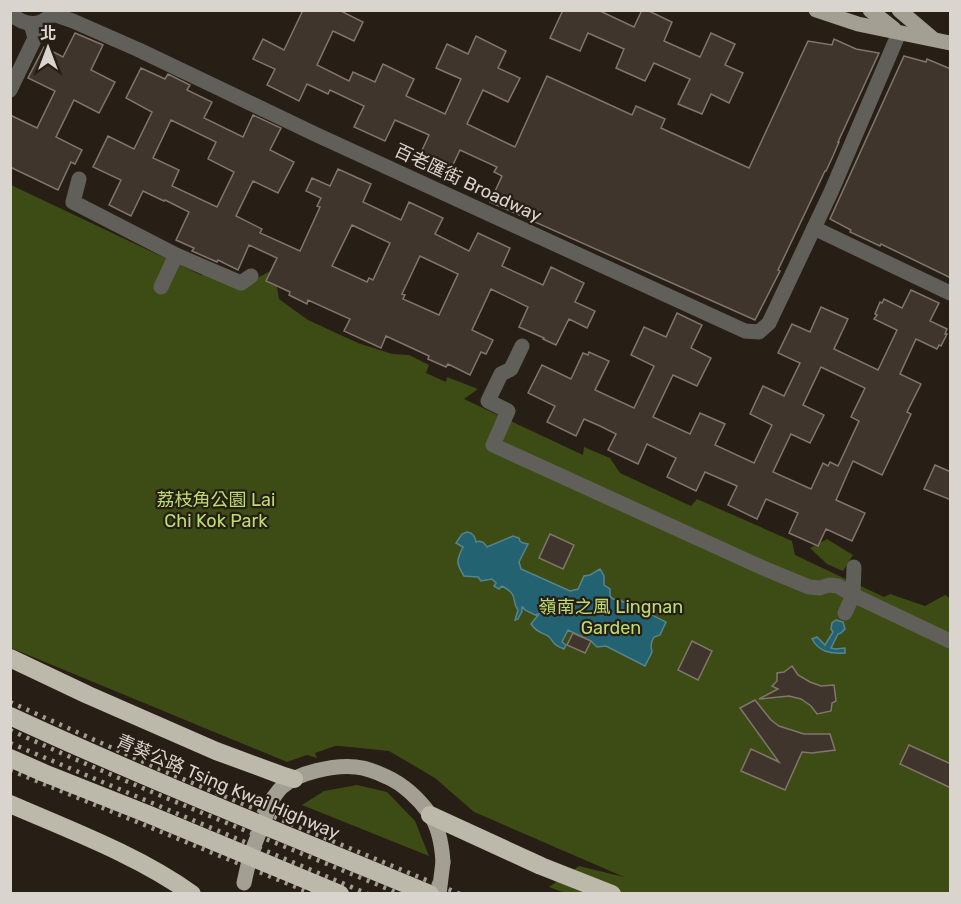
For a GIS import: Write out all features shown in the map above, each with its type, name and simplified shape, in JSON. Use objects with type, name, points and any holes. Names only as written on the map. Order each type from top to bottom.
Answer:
[{"type":"highway","points":[[10,658],[216,751],[294,779]]},
{"type":"highway","name":"青葵公路 Tsing Kwai Highway","points":[[10,716],[162,783],[430,894]]},
{"type":"highway","points":[[10,758],[340,894]]},
{"type":"highway","points":[[10,804],[134,858],[169,877],[192,894]]},
{"type":"highway","points":[[430,814],[541,866],[612,894]]},
{"type":"main road","points":[[816,10],[858,24],[951,42]]},
{"type":"main road","points":[[870,10],[899,33]]},
{"type":"main road","points":[[899,10],[934,40]]},
{"type":"main road","points":[[244,888],[250,856],[273,798],[281,788],[294,779],[316,771],[358,767],[388,777],[409,791],[430,814],[440,838],[443,862],[439,894]]},
{"type":"street","name":"百老匯街 Broadway","points":[[54,12],[745,331],[759,332],[769,323],[814,228],[899,33]]},
{"type":"street","points":[[10,13],[23,22],[31,24],[47,20],[54,12]]},
{"type":"street","points":[[10,90],[35,38],[31,24]]},
{"type":"street","points":[[79,179],[74,202],[176,255],[241,283],[251,276]]},
{"type":"street","points":[[814,228],[951,294]]},
{"type":"street","points":[[161,287],[176,255]]},
{"type":"street","points":[[522,346],[511,369],[501,374],[488,401],[508,411],[493,445],[763,568],[809,587],[838,586],[951,641]]},
{"type":"street","points":[[845,613],[853,595],[854,567]]},
{"type":"green space","name":"荔枝角公園 Lai Chi Kok Park","points":[[11,185],[201,275],[210,271],[239,288],[274,269],[279,299],[308,320],[358,343],[392,354],[409,355],[429,365],[426,373],[446,382],[447,377],[478,389],[464,399],[583,455],[584,447],[610,458],[620,473],[691,506],[697,499],[792,541],[795,555],[884,597],[890,594],[925,606],[945,595],[950,598],[950,893],[565,893],[549,887],[579,866],[624,877],[474,812],[435,778],[389,751],[335,746],[315,753],[317,758],[307,755],[287,762],[11,648]]},
{"type":"green space","points":[[827,539],[853,555],[843,571],[827,564],[810,548]]},
{"type":"green space","points":[[357,785],[387,792],[415,821],[429,856],[302,805],[324,791]]},
{"type":"water","points":[[467,532],[473,535],[476,542],[482,542],[487,547],[513,536],[519,538],[523,543],[528,544],[519,562],[521,569],[570,591],[578,589],[584,576],[600,569],[604,576],[604,585],[610,589],[612,598],[625,601],[666,622],[660,635],[654,637],[652,641],[652,652],[645,666],[606,646],[597,647],[591,641],[568,630],[562,642],[566,645],[564,649],[555,645],[548,636],[531,624],[539,614],[535,615],[523,607],[518,619],[515,620],[518,610],[511,592],[502,586],[499,589],[494,586],[496,583],[492,579],[481,581],[478,577],[464,576],[461,572],[458,562],[463,547],[456,543],[462,534]]},
{"type":"water","points":[[836,620],[843,622],[845,629],[838,634],[831,648],[845,648],[845,653],[826,651],[818,647],[812,639],[817,637],[825,645],[833,632],[832,623]]},
{"type":"building","points":[[303,10],[339,10],[363,22],[354,41],[333,31],[317,65],[349,81],[353,72],[375,82],[383,64],[414,79],[406,96],[445,114],[461,79],[436,68],[447,44],[468,54],[476,36],[506,51],[498,68],[520,78],[508,102],[483,90],[467,124],[515,147],[547,76],[632,115],[636,106],[665,119],[661,128],[749,168],[808,41],[832,45],[834,39],[856,49],[879,53],[778,270],[780,271],[755,320],[490,202],[502,176],[494,172],[497,167],[460,150],[450,171],[419,157],[429,135],[395,120],[385,141],[354,127],[364,106],[330,90],[328,94],[307,84],[299,101],[267,85],[275,69],[253,59],[263,39],[284,50]]},
{"type":"building","points":[[563,10],[598,10],[634,27],[642,10],[647,10],[672,22],[664,41],[700,57],[711,33],[735,44],[725,65],[743,73],[729,103],[711,94],[702,114],[678,104],[690,79],[654,63],[645,81],[616,68],[624,49],[588,33],[580,51],[550,38]]},
{"type":"building","points":[[75,33],[103,45],[91,70],[115,82],[99,113],[74,100],[56,137],[82,150],[75,164],[71,162],[58,190],[10,167],[10,115],[37,128],[55,91],[28,78],[44,47],[63,57]]},
{"type":"building","points":[[904,56],[926,62],[927,59],[951,69],[951,278],[881,244],[880,246],[850,232],[851,230],[830,219]]},
{"type":"building","points":[[141,68],[165,79],[168,74],[190,85],[187,90],[212,102],[204,118],[243,137],[253,115],[281,128],[270,150],[294,162],[278,193],[253,181],[236,216],[262,229],[260,233],[300,251],[320,207],[317,206],[321,198],[306,191],[312,178],[330,186],[338,169],[371,184],[363,202],[401,220],[409,202],[443,218],[435,234],[469,251],[478,233],[510,248],[502,266],[543,285],[551,267],[584,283],[575,302],[595,311],[587,328],[569,319],[556,345],[519,327],[528,307],[491,289],[472,330],[493,340],[486,354],[481,352],[470,375],[448,364],[446,367],[428,359],[429,356],[386,336],[381,348],[344,331],[350,319],[308,300],[307,304],[289,295],[290,292],[266,281],[277,258],[249,245],[238,270],[192,251],[194,248],[176,240],[189,212],[143,191],[131,216],[109,205],[121,180],[93,167],[108,136],[134,149],[152,112],[126,98]],"holes":[[[171,120],[216,142],[208,159],[234,172],[217,207],[172,186],[179,170],[153,158]],[[352,225],[390,243],[373,280],[369,278],[367,282],[332,266]],[[420,256],[458,274],[439,315],[403,299],[405,295],[402,294]]]},
{"type":"building","points":[[911,290],[939,303],[930,321],[947,329],[945,334],[947,334],[937,349],[916,339],[900,374],[921,384],[907,412],[911,414],[882,475],[853,461],[836,500],[865,513],[852,541],[826,529],[818,546],[789,533],[798,513],[766,499],[757,519],[728,505],[737,486],[705,472],[696,491],[667,477],[676,458],[647,444],[638,464],[608,450],[616,434],[600,426],[584,419],[576,436],[547,422],[555,406],[528,393],[542,365],[571,379],[583,353],[588,355],[589,352],[609,361],[595,390],[634,408],[654,366],[631,355],[644,327],[666,337],[677,313],[702,325],[691,348],[711,358],[697,386],[673,375],[653,417],[690,434],[700,413],[725,424],[715,445],[754,463],[772,425],[750,414],[763,386],[784,396],[800,363],[778,353],[792,324],[810,332],[821,307],[848,319],[834,349],[878,370],[897,330],[874,319],[877,315],[875,314],[880,302],[882,303],[884,299],[902,308]],"holes":[[[821,367],[865,388],[851,417],[859,421],[838,466],[830,462],[828,466],[823,463],[811,489],[773,472],[791,434],[810,443],[824,415],[803,405]]]},
{"type":"building","points":[[935,465],[951,472],[951,500],[924,489]]},
{"type":"building","points":[[550,534],[574,545],[563,569],[539,558]]},
{"type":"building","points":[[573,633],[591,641],[585,653],[567,645]]},
{"type":"building","points":[[692,641],[712,651],[698,680],[678,670]]},
{"type":"building","points":[[792,666],[798,675],[810,682],[821,686],[834,685],[836,701],[832,703],[831,711],[817,714],[801,699],[789,696],[759,699],[778,689],[772,686],[777,681],[777,673],[784,672]]},
{"type":"building","points":[[755,700],[771,720],[779,726],[804,734],[830,734],[835,750],[802,752],[785,790],[741,771],[751,749],[779,762],[740,708]]},
{"type":"building","points":[[909,745],[951,764],[951,788],[900,764]]},
{"type":"railway","points":[[10,702],[166,772],[460,894]]},
{"type":"railway","points":[[10,730],[156,794],[400,894]]},
{"type":"railway","points":[[10,743],[368,894]]},
{"type":"railway","points":[[10,770],[313,894]]},
{"type":"park label","name":"嶺南之風 Lingnan Garden","points":[[611,617]]}]
